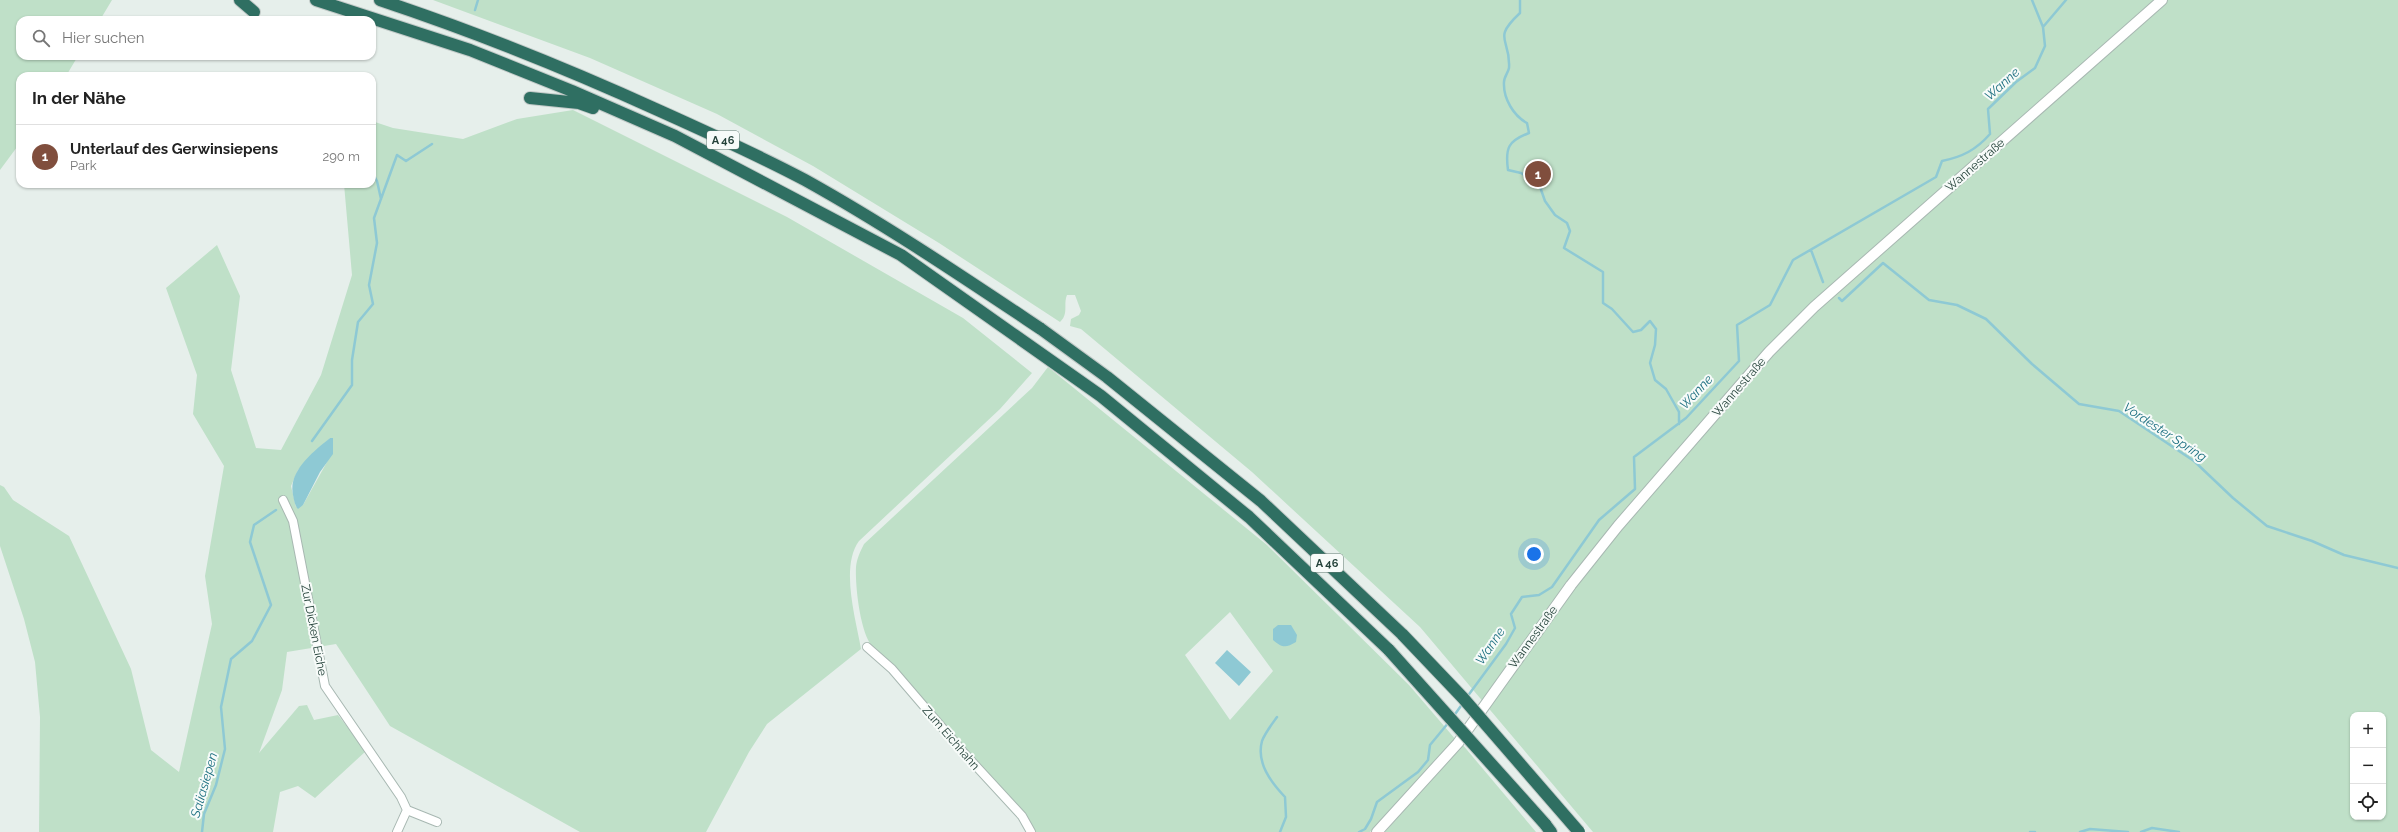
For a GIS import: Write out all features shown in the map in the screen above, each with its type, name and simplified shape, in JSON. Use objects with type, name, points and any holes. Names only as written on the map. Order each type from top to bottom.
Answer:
[{"type":"highway","points":[[240,0],[254,12]]},
{"type":"highway","name":"A 46","points":[[316,0],[365,16]]},
{"type":"highway","name":"A 46","points":[[380,0],[463,28],[579,74],[694,126],[804,180],[908,240],[1041,329],[1107,377],[1261,501],[1412,644],[1464,698],[1579,832]]},
{"type":"highway","name":"A 46","points":[[376,19],[470,50],[572,91],[675,136],[902,255],[1101,396],[1249,518],[1389,650],[1551,832]]},
{"type":"highway","points":[[530,98],[579,103],[675,136]]},
{"type":"street","name":"Wannestraße","points":[[1378,832],[1458,743],[1571,585],[1618,526],[1789,331],[2162,0]]},
{"type":"street","name":"Zur Dicken Eiche","points":[[283,500],[293,521],[325,686],[401,797],[407,810]]},
{"type":"street","name":"Zum Eichhahn","points":[[867,647],[892,669],[964,754],[1022,816],[1031,832]]},
{"type":"street","points":[[397,832],[407,810],[437,822]]},
{"type":"green space","points":[[0,0],[112,0],[102,16],[16,16],[16,60],[76,60],[68,72],[16,72],[16,148],[0,170]]},
{"type":"green space","points":[[433,0],[2398,0],[2398,832],[1593,832],[1420,627],[1252,472],[1081,329],[1070,326],[1071,319],[1079,315],[1081,311],[1075,295],[1067,295],[1064,316],[1060,322],[939,243],[813,166],[717,114],[590,58]]},
{"type":"green space","points":[[573,110],[787,217],[963,318],[1032,373],[1000,409],[859,541],[853,552],[850,579],[853,608],[861,649],[767,724],[749,752],[706,832],[580,832],[390,726],[336,644],[287,652],[282,690],[259,753],[299,706],[307,705],[314,720],[338,715],[366,751],[315,798],[298,786],[280,792],[273,832],[39,832],[40,717],[35,662],[24,619],[0,546],[0,485],[4,487],[13,500],[69,536],[131,669],[151,750],[179,772],[212,624],[205,576],[224,466],[193,414],[197,375],[166,288],[217,245],[240,296],[231,370],[256,448],[281,450],[321,375],[352,275],[344,188],[376,188],[376,122],[393,128],[463,139],[517,119]],"holes":[[[330,438],[332,438],[327,462],[303,505],[296,507],[291,486],[298,470]]]},
{"type":"green space","points":[[1048,367],[1267,545],[1409,685],[1456,740],[1370,832],[1034,832],[1004,794],[886,658],[872,646],[861,620],[856,585],[856,564],[864,544],[1032,388]],"holes":[[[1230,612],[1273,671],[1230,720],[1185,655]]]},
{"type":"green space","points":[[1462,744],[1536,832],[1385,832]]},
{"type":"water","points":[[330,438],[333,438],[333,454],[320,472],[303,505],[298,509],[295,505],[293,495],[292,486],[294,478],[303,463],[316,449]]},
{"type":"water","points":[[1278,625],[1291,625],[1297,635],[1296,642],[1282,646],[1273,640],[1273,629]]},
{"type":"water","points":[[1227,650],[1251,672],[1239,686],[1215,663]]},
{"type":"waterway","points":[[475,10],[478,0]]},
{"type":"waterway","points":[[1520,0],[1520,13],[1511,22],[1504,34],[1509,58],[1509,68],[1504,80],[1504,88],[1507,101],[1518,116],[1527,123],[1529,133],[1512,142],[1507,156],[1508,170],[1521,173],[1539,184],[1545,201],[1555,215],[1567,223],[1570,231],[1564,248],[1603,272],[1603,303],[1612,309],[1633,332],[1641,330],[1650,321],[1656,329],[1655,345],[1650,363],[1655,380],[1666,389],[1679,412],[1679,424]]},
{"type":"waterway","points":[[2032,0],[2043,27]]},
{"type":"waterway","name":"Wanne","points":[[1467,697],[1506,644],[1515,628],[1511,614],[1522,597],[1539,595],[1552,587],[1599,520],[1635,489],[1634,457],[1686,418],[1739,361],[1737,325],[1770,305],[1793,260],[1936,177],[1942,161],[1968,152],[1985,140],[1990,134],[1988,109],[2016,82],[2035,68],[2045,46],[2043,27],[2066,0]]},
{"type":"waterway","name":"Saliasiepen","points":[[312,441],[352,385],[352,360],[358,322],[373,304],[369,285],[377,243],[374,218],[397,155],[406,161],[432,144]]},
{"type":"waterway","points":[[376,179],[381,199]]},
{"type":"waterway","name":"Vordester Spring","points":[[1811,250],[1823,282]]},
{"type":"waterway","name":"Vordester Spring","points":[[1839,298],[1842,301],[1883,263],[1929,300],[1957,305],[1986,319],[2032,364],[2079,404],[2119,411],[2194,461],[2233,498],[2267,526],[2312,541],[2344,555],[2398,568]]},
{"type":"waterway","name":"Saliasiepen","points":[[202,832],[204,814],[216,785],[225,749],[221,707],[231,659],[252,641],[271,605],[250,542],[254,525],[276,510]]},
{"type":"waterway","name":"Wanne","points":[[1453,717],[1463,703]]},
{"type":"waterway","points":[[1277,717],[1263,738],[1261,757],[1266,772],[1285,797],[1286,817],[1280,832]]},
{"type":"waterway","name":"Wanne","points":[[1359,832],[1365,829],[1371,819],[1377,802],[1418,772],[1428,760],[1430,745],[1449,722]]},
{"type":"waterway","points":[[2141,832],[2152,828],[2179,832]]},
{"type":"waterway","points":[[2080,832],[2090,829],[2128,832]]},
{"type":"waterway","points":[[2030,832],[2035,832]]},
{"type":"place","name":"Unterlauf des Gerwinsiepens","points":[[1538,174]]}]
